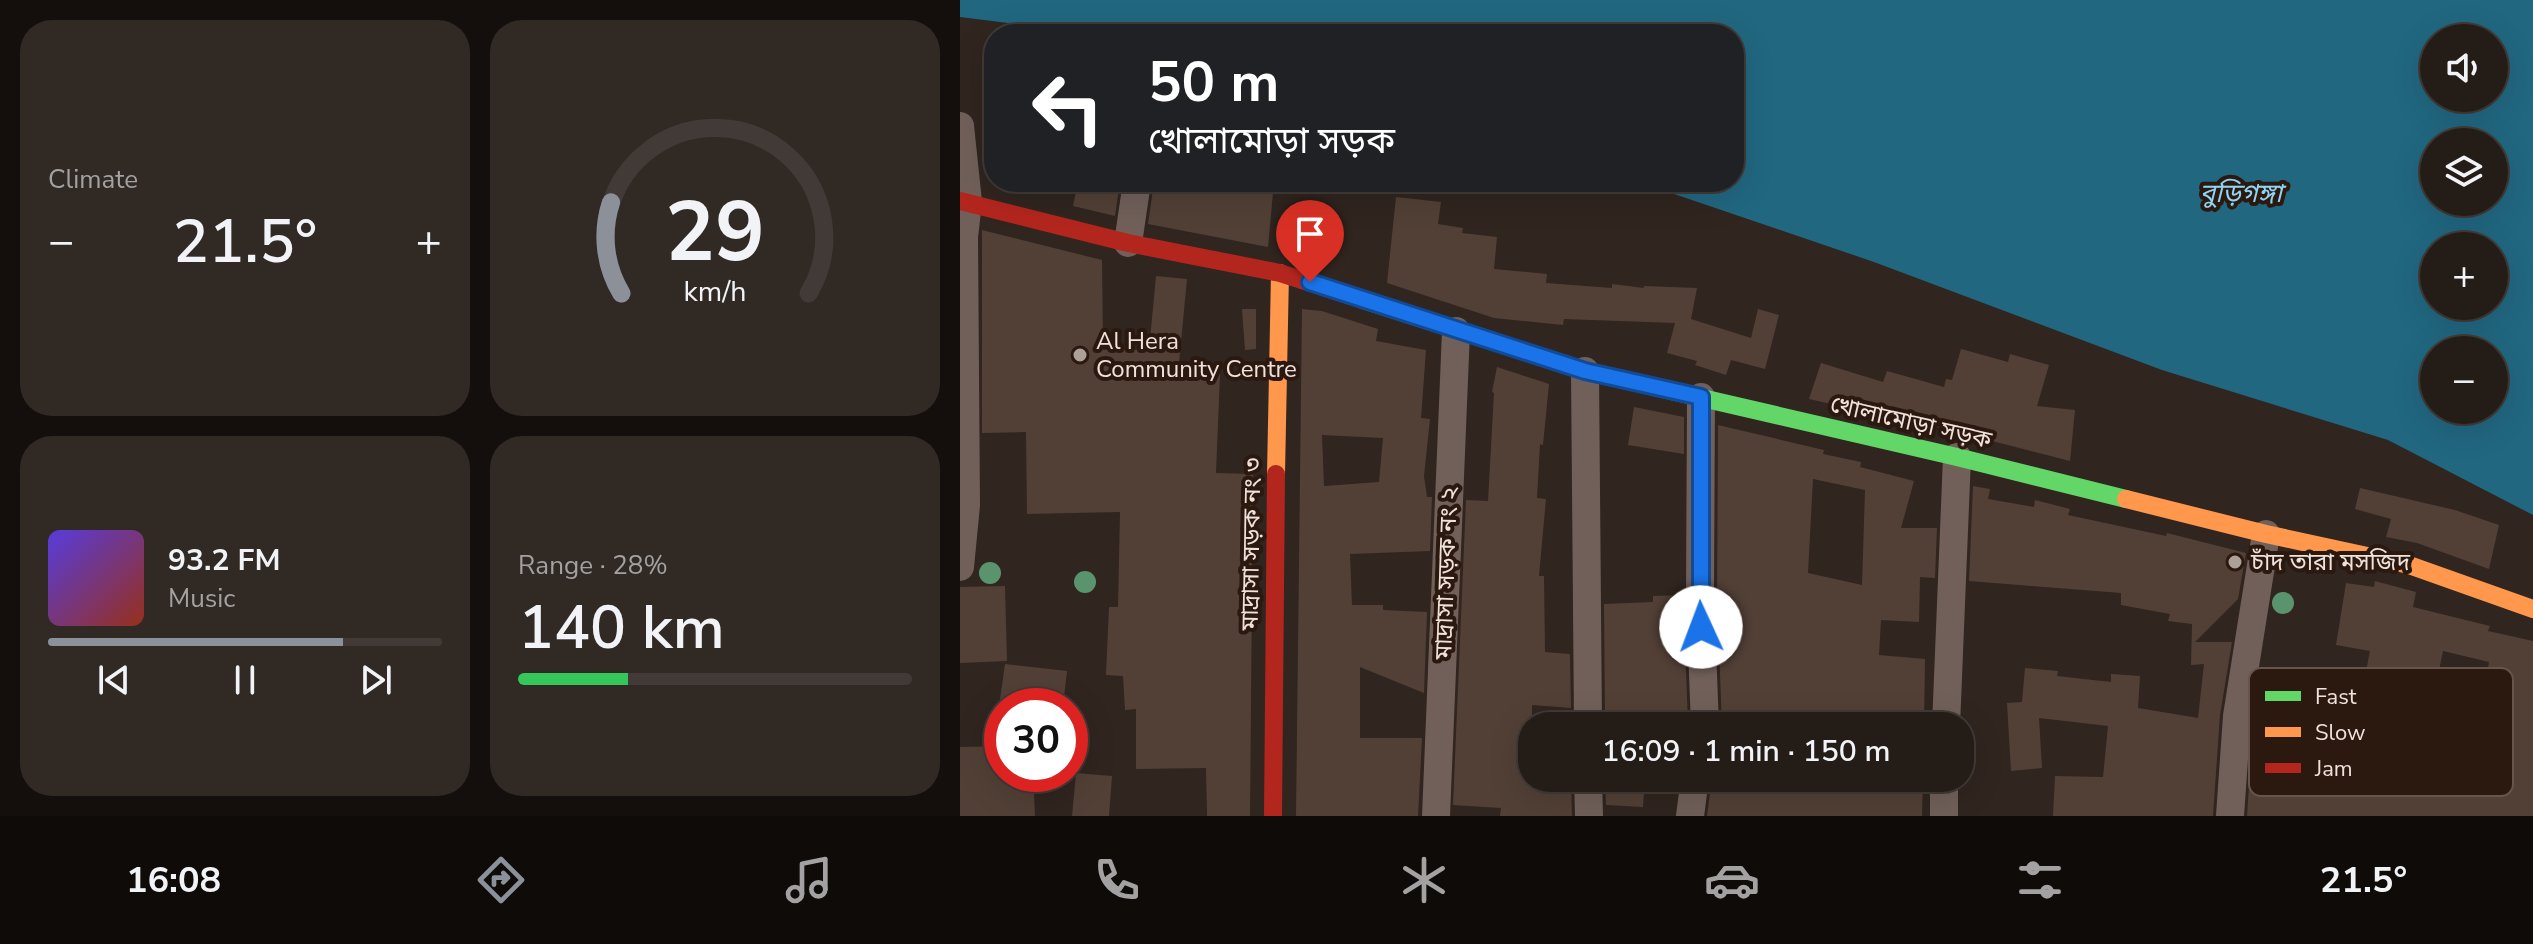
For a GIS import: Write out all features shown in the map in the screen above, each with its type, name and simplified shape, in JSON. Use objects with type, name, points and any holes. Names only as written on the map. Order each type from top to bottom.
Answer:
[{"type":"street","points":[[960,126],[964,201],[966,505],[960,567]]},
{"type":"street","points":[[1128,243],[1136,192]]},
{"type":"street","name":"খোলামোড়া সড়ক","points":[[964,201],[1128,243],[1280,273],[1585,371],[1957,457],[2266,534],[2409,565],[2533,609]]},
{"type":"street","name":"মাদ্রাসা সড়ক নং ৩","points":[[1273,816],[1280,273]]},
{"type":"street","name":"মাদ্রাসা সড়ক নং ২","points":[[1436,816],[1456,331]]},
{"type":"street","points":[[1585,371],[1588,712]]},
{"type":"street","points":[[1701,397],[1700,596],[1704,712]]},
{"type":"street","points":[[1947,712],[1957,457]]},
{"type":"street","points":[[2230,816],[2237,716],[2266,534]]},
{"type":"street","points":[[1588,792],[1589,816]]},
{"type":"street","points":[[1690,816],[1693,792]]},
{"type":"street","points":[[1944,792],[1944,816]]},
{"type":"water","name":"বুড়িগঙ্গা","points":[[960,0],[2533,0],[2533,515],[2388,440],[2162,370],[1874,262],[1668,192],[1744,192],[1744,24],[1016,24],[960,17]]},
{"type":"building","points":[[1076,192],[1119,192],[1115,216],[1073,206]]},
{"type":"building","points":[[1153,192],[1273,192],[1268,247],[1148,224]]},
{"type":"building","points":[[1396,197],[1441,202],[1438,224],[1463,228],[1462,233],[1497,237],[1494,269],[1547,274],[1546,283],[1612,288],[1612,284],[1644,288],[1697,288],[1691,319],[1751,338],[1758,309],[1779,315],[1765,369],[1731,360],[1726,375],[1695,365],[1697,361],[1667,353],[1675,323],[1564,319],[1563,325],[1494,318],[1387,283]]},
{"type":"building","points":[[982,230],[1102,260],[1103,350],[1149,350],[1156,276],[1187,279],[1178,373],[1220,374],[1216,473],[1253,474],[1250,816],[1207,816],[1206,768],[1136,769],[1136,709],[1125,710],[1123,676],[1106,675],[1109,607],[1118,607],[1120,512],[1027,514],[1026,432],[982,433]]},
{"type":"building","points":[[1242,309],[1256,309],[1256,349],[1245,350]]},
{"type":"building","points":[[1302,309],[1322,311],[1378,329],[1376,341],[1426,350],[1421,418],[1430,419],[1424,476],[1427,497],[1432,497],[1430,551],[1350,554],[1352,605],[1383,605],[1383,610],[1427,612],[1424,693],[1360,667],[1360,738],[1422,738],[1418,816],[1296,816]],"holes":[[[1322,435],[1383,438],[1379,482],[1324,486]]]},
{"type":"building","points":[[1961,349],[2008,362],[2010,354],[2049,365],[2037,406],[2075,410],[2070,461],[1863,408],[1862,411],[1809,399],[1821,363],[1883,382],[1887,371],[1944,387],[1946,379],[1952,380]]},
{"type":"building","points":[[1497,367],[1549,384],[1543,445],[1540,444],[1537,498],[1546,499],[1539,576],[1544,576],[1545,652],[1570,654],[1571,708],[1532,705],[1532,712],[1518,712],[1518,792],[1571,792],[1572,816],[1500,816],[1501,808],[1453,805],[1466,500],[1488,501],[1492,392]]},
{"type":"building","points":[[1634,407],[1684,417],[1684,454],[1628,445]]},
{"type":"building","points":[[1718,425],[1824,450],[1823,454],[1861,462],[1860,467],[1914,481],[1901,528],[1937,528],[1935,578],[1920,577],[1919,622],[1881,620],[1879,655],[1925,659],[1924,712],[1721,712],[1717,596]],"holes":[[[1813,479],[1865,490],[1862,585],[1808,573]]]},
{"type":"building","points":[[1973,486],[1990,489],[1988,499],[2034,507],[2035,500],[2070,509],[2068,515],[2166,536],[2167,533],[2246,553],[2238,599],[2195,642],[2232,642],[2220,715],[2213,816],[2053,816],[2055,776],[2103,777],[2108,726],[2039,718],[2042,768],[2011,771],[2007,703],[2022,702],[2025,668],[2058,671],[2057,676],[2111,682],[2111,674],[2140,676],[2138,708],[2198,718],[2204,664],[2191,665],[2192,624],[2168,621],[2170,614],[2121,605],[2121,593],[1969,581]]},
{"type":"building","points":[[2360,488],[2455,510],[2499,525],[2489,569],[2417,543],[2386,537],[2391,519],[2355,509]]},
{"type":"building","points":[[2375,581],[2416,592],[2413,607],[2490,626],[2488,631],[2533,641],[2533,816],[2247,816],[2249,786],[2249,796],[2513,796],[2513,668],[2488,668],[2489,662],[2443,651],[2440,668],[2367,668],[2370,651],[2336,645],[2346,583],[2374,587]]},
{"type":"building","points":[[1005,586],[1007,661],[960,663],[960,587]]},
{"type":"building","points":[[1683,595],[1688,712],[1605,712],[1604,604],[1653,602],[1653,596]]},
{"type":"building","points":[[1005,664],[1067,671],[1065,688],[1002,688]]},
{"type":"building","points":[[984,746],[984,792],[1034,792],[1035,816],[960,816],[960,747]]},
{"type":"building","points":[[1088,774],[1112,776],[1109,816],[1072,816],[1074,792],[1088,792]]},
{"type":"building","points":[[1606,792],[1644,792],[1643,807],[1606,805]]},
{"type":"building","points":[[1710,792],[1923,792],[1922,816],[1707,816]]},
{"type":"traffic: fast","points":[[1363,300],[1585,371],[2126,499]]},
{"type":"traffic: slow","points":[[1276,474],[1280,273]]},
{"type":"traffic: slow","points":[[2126,499],[2409,565],[2533,609]]},
{"type":"traffic: jam","points":[[960,201],[1128,243],[1280,273],[1363,300]]},
{"type":"traffic: jam","points":[[1273,816],[1276,474]]},
{"type":"place","name":"Al Hera Community Centre","points":[[1080,355]]},
{"type":"place","name":"চাঁদ তারা মসজিদ","points":[[2235,562]]},
{"type":"route","points":[[1310,282],[1585,371],[1701,397],[1701,627]]}]
